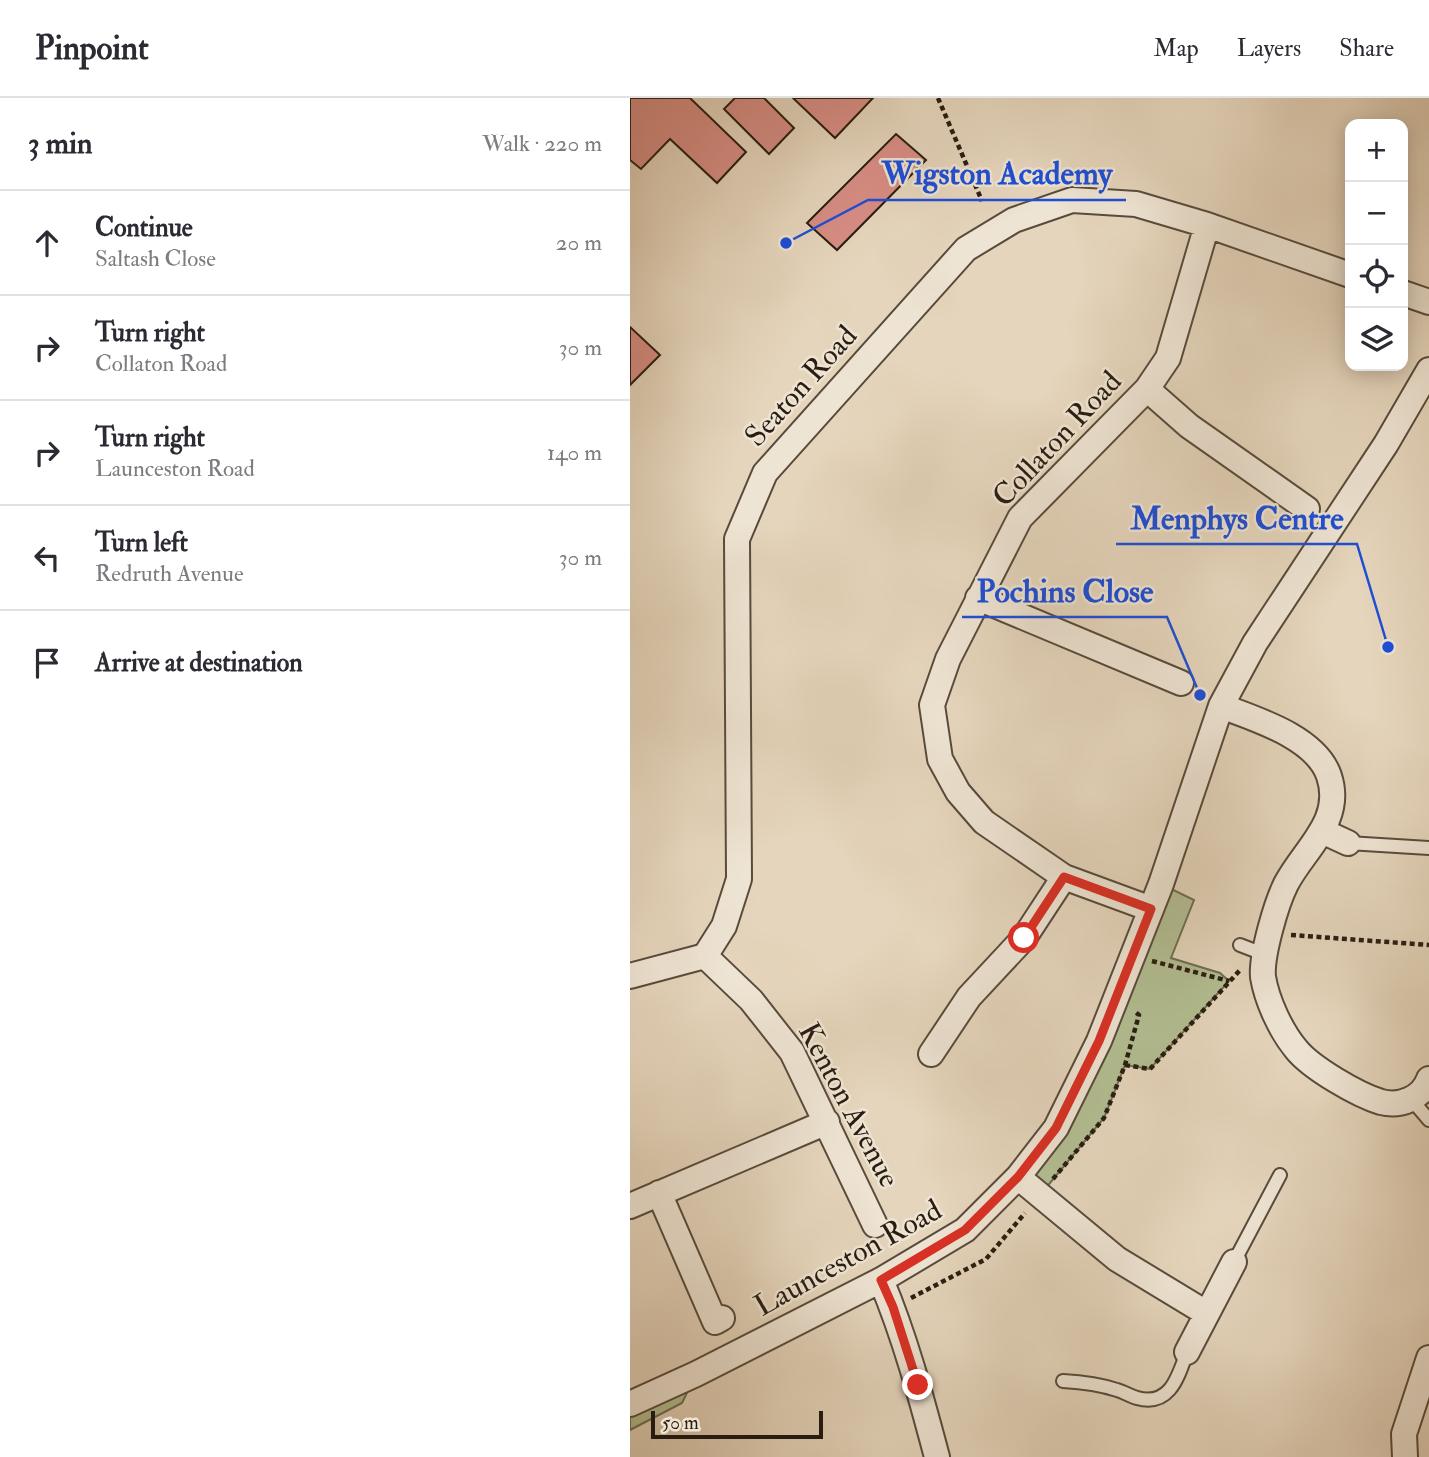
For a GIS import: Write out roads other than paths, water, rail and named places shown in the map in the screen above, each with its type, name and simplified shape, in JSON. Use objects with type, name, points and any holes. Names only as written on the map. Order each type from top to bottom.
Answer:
[{"type":"street","name":"Seaton Road","points":[[705,956],[724,926],[739,879],[737,540],[765,472],[966,249],[1014,220],[1072,200],[1136,204],[1207,225],[1345,273]]},
{"type":"street","name":"Collaton Road","points":[[1151,909],[1064,877],[984,822],[958,792],[940,759],[932,705],[948,659],[1020,518],[1147,389],[1168,358],[1207,225]]},
{"type":"street","points":[[1408,295],[1429,302]]},
{"type":"street","name":"Launceston Road","points":[[630,1404],[696,1374],[881,1280],[965,1230],[1018,1177],[1056,1128],[1099,1041],[1133,956],[1221,706],[1255,643],[1386,444],[1429,370]]},
{"type":"street","points":[[1147,389],[1189,426],[1307,509]]},
{"type":"street","points":[[978,598],[1181,683]]},
{"type":"street","points":[[1221,706],[1269,724],[1299,741],[1318,757],[1329,774],[1333,794],[1331,815],[1286,884],[1266,955],[1278,1023],[1297,1051],[1355,1090],[1383,1102],[1412,1100],[1426,1088],[1429,1079]]},
{"type":"street","points":[[1322,831],[1348,843]]},
{"type":"street","points":[[931,1054],[969,997],[1024,938],[1064,877]]},
{"type":"street","points":[[630,976],[705,956]]},
{"type":"street","name":"Kenton Avenue","points":[[705,956],[751,1000],[792,1052],[875,1225]]},
{"type":"street","points":[[630,1206],[827,1122]]},
{"type":"street","points":[[1018,1177],[1116,1259],[1206,1313]]},
{"type":"street","points":[[659,1193],[712,1324]]},
{"type":"street","points":[[1187,1352],[1234,1262]]},
{"type":"street","points":[[881,1280],[893,1307],[918,1385],[937,1457]]},
{"type":"street","points":[[1405,1457],[1404,1434],[1429,1358]]},
{"type":"lane","points":[[1348,843],[1429,848]]},
{"type":"lane","points":[[1240,945],[1266,955]]},
{"type":"lane","points":[[1412,1100],[1429,1120]]},
{"type":"lane","points":[[1234,1262],[1280,1175]]},
{"type":"lane","points":[[1063,1381],[1090,1383],[1151,1401],[1160,1399],[1167,1394],[1187,1352]]},
{"type":"place","name":"Wigston Academy","points":[[786,243]]},
{"type":"place","name":"Menphys Centre","points":[[1388,647]]},
{"type":"place","name":"Pochins Close","points":[[1200,695]]}]
